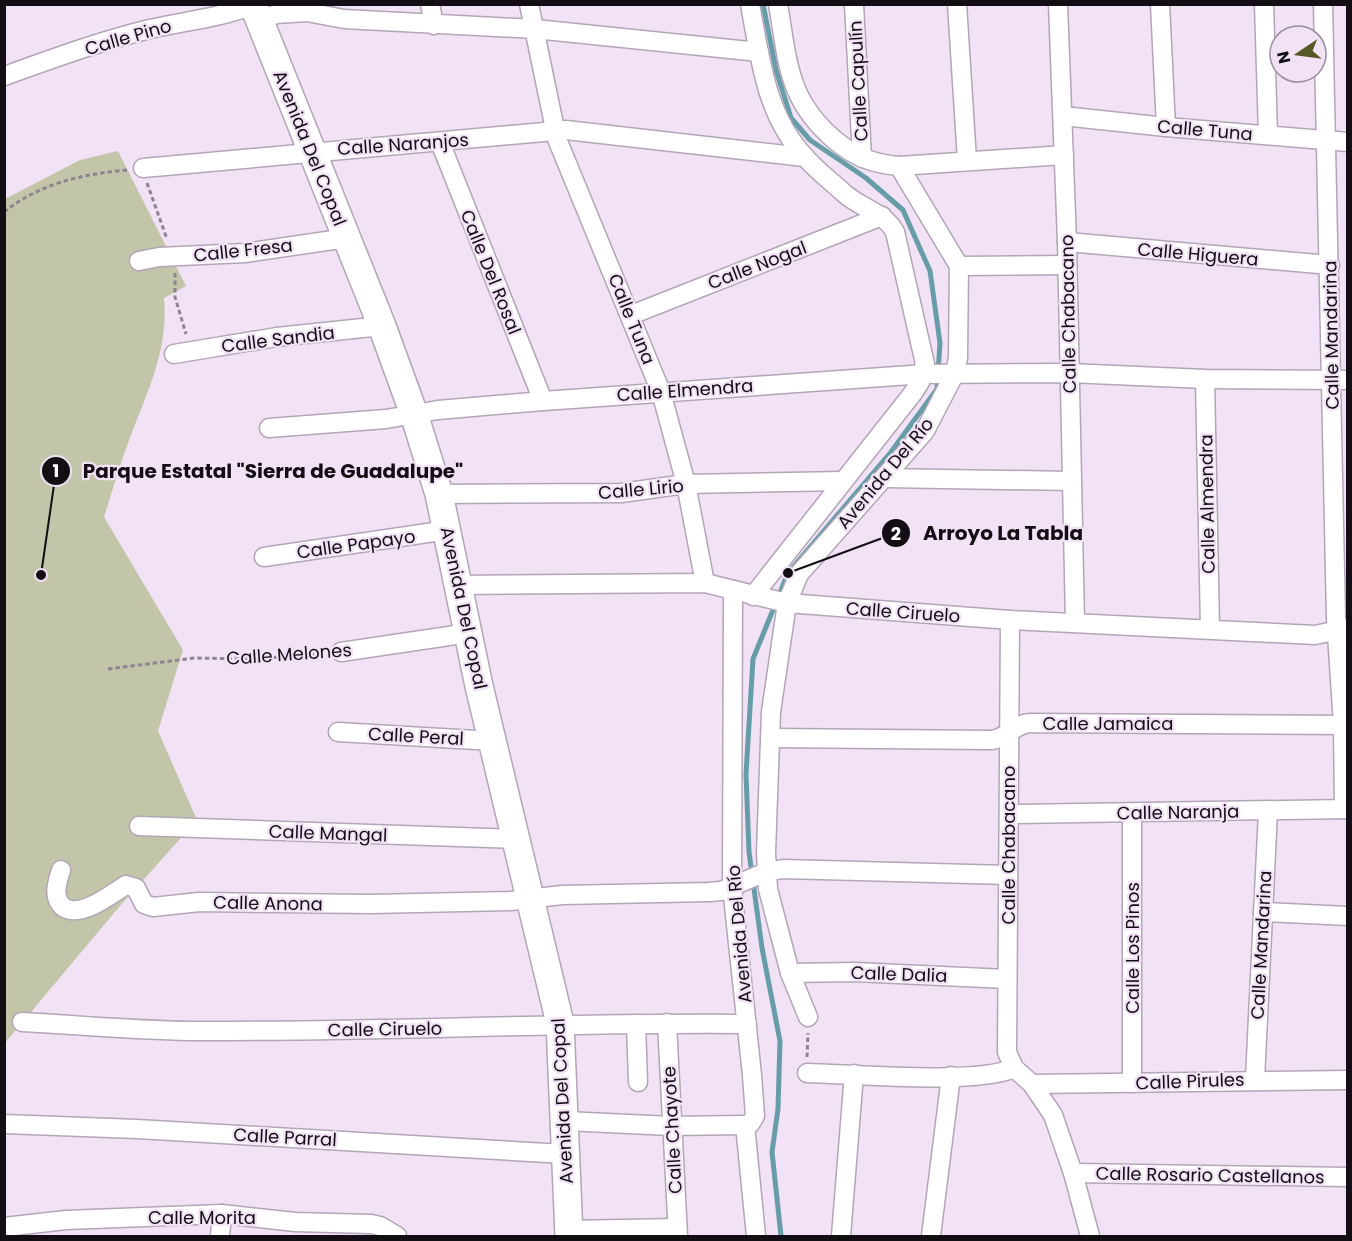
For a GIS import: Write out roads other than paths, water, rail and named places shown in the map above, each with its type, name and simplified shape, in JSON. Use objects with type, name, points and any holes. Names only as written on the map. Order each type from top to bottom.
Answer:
[{"type":"street","points":[[430,4],[434,25]]},
{"type":"street","name":"Calle Tuna","points":[[529,4],[555,131],[632,315],[661,392],[686,484],[705,583]]},
{"type":"street","points":[[750,4],[772,105],[804,157],[856,204],[882,216],[891,225],[900,245],[925,354],[924,374]]},
{"type":"street","points":[[778,4],[788,67],[806,111],[838,143],[862,158],[881,165],[898,166],[1064,155]]},
{"type":"street","name":"Calle Capulín","points":[[854,4],[862,158]]},
{"type":"street","points":[[957,4],[967,160]]},
{"type":"street","name":"Calle Chabacano","points":[[1058,4],[1063,116],[1075,623]]},
{"type":"street","points":[[1160,4],[1166,127]]},
{"type":"street","points":[[1264,4],[1268,135]]},
{"type":"street","name":"Calle Mandarina","points":[[1323,4],[1330,265],[1339,380],[1346,809]]},
{"type":"street","points":[[255,10],[290,12],[329,10],[434,25],[535,29],[759,52]]},
{"type":"street","name":"Calle Pino","points":[[4,76],[128,35],[179,22],[255,10]]},
{"type":"street","name":"Avenida Del Copal","points":[[255,10],[382,326],[414,414],[439,494],[493,741],[560,1023],[568,1233]]},
{"type":"street","name":"Calle Tuna","points":[[1063,116],[1347,142]]},
{"type":"street","points":[[555,131],[576,130],[804,157]]},
{"type":"street","name":"Calle Naranjos","points":[[143,168],[311,151],[555,131]]},
{"type":"street","name":"Calle Del Rosal","points":[[440,142],[543,401]]},
{"type":"street","points":[[898,166],[959,266],[1066,265]]},
{"type":"street","name":"Calle Nogal","points":[[632,315],[882,216]]},
{"type":"street","name":"Calle Fresa","points":[[139,261],[175,256],[245,253],[347,238]]},
{"type":"street","name":"Calle Higuera","points":[[1066,242],[1330,265]]},
{"type":"street","name":"Avenida Del Río","points":[[772,600],[799,574],[925,431],[958,358],[959,266]]},
{"type":"street","name":"Calle Sandia","points":[[183,352],[277,337],[382,326]]},
{"type":"street","points":[[952,373],[1069,373],[1205,379],[1339,380]]},
{"type":"street","name":"Calle Elmendra","points":[[414,414],[661,392],[952,373]]},
{"type":"street","name":"Avenida Del Río","points":[[808,1017],[790,973],[762,874],[770,738],[772,600],[843,481],[913,393],[924,374]]},
{"type":"street","name":"Calle Almendra","points":[[1205,379],[1210,629]]},
{"type":"street","points":[[269,428],[414,414]]},
{"type":"street","points":[[884,478],[1071,481]]},
{"type":"street","name":"Calle Lirio","points":[[439,494],[621,493],[686,484],[843,481]]},
{"type":"street","name":"Calle Papayo","points":[[264,557],[448,530]]},
{"type":"street","name":"Calle Ciruelo","points":[[460,585],[705,583],[772,600],[1010,620],[1316,635],[1342,630]]},
{"type":"street","name":"Avenida Del Río","points":[[733,590],[736,885],[755,1116],[750,1124],[745,1125],[756,1236]]},
{"type":"street","name":"Calle Chabacano","points":[[1010,620],[1007,1052],[1014,1068]]},
{"type":"street","name":"Calle Melones","points":[[341,652],[469,633]]},
{"type":"street","name":"Calle Jamaica","points":[[770,738],[992,740],[1001,739],[1019,725],[1030,723],[1343,725]]},
{"type":"street","name":"Calle Peral","points":[[338,732],[493,741]]},
{"type":"street","name":"Calle Naranja","points":[[1009,814],[1346,809]]},
{"type":"street","name":"Calle Mandarina","points":[[1255,1079],[1268,811]]},
{"type":"street","name":"Calle Los Pinos","points":[[1132,813],[1132,1083]]},
{"type":"street","name":"Calle Mangal","points":[[139,826],[517,839]]},
{"type":"street","points":[[532,898],[562,895],[709,892],[736,885],[762,874],[806,868],[1008,874]]},
{"type":"street","name":"Calle Anona","points":[[61,870],[56,885],[57,897],[67,910],[83,909],[126,885],[136,888],[144,904],[153,907],[199,902],[360,904],[511,901],[532,898]]},
{"type":"street","points":[[1263,912],[1347,916]]},
{"type":"street","name":"Calle Dalia","points":[[790,973],[855,972],[1007,979]]},
{"type":"street","name":"Calle Ciruelo","points":[[22,1022],[187,1031],[477,1028],[560,1023],[747,1024]]},
{"type":"street","name":"Calle Chayote","points":[[668,1023],[677,1232]]},
{"type":"street","points":[[636,1024],[638,1082]]},
{"type":"street","points":[[807,1073],[951,1076],[998,1073],[1014,1068],[1032,1084],[1053,1115],[1073,1173],[1090,1236]]},
{"type":"street","points":[[840,1236],[854,1074]]},
{"type":"street","points":[[931,1236],[951,1076]]},
{"type":"street","name":"Calle Pirules","points":[[1032,1084],[1255,1079],[1347,1080]]},
{"type":"street","points":[[565,1121],[671,1126],[745,1125]]},
{"type":"street","name":"Calle Parral","points":[[4,1124],[138,1129],[565,1154]]},
{"type":"street","name":"Calle Rosario Castellanos","points":[[1073,1173],[1347,1177]]},
{"type":"street","points":[[220,1236],[222,1214]]},
{"type":"street","name":"Calle Morita","points":[[4,1227],[66,1220],[222,1214],[294,1229],[370,1230],[380,1226],[397,1236]]},
{"type":"street","points":[[568,1233],[677,1232]]},
{"type":"waterway","points":[[763,4],[776,70],[791,118],[810,140],[866,178],[903,210],[930,271],[940,343],[937,389],[891,452],[788,573],[753,659],[746,774],[749,852],[762,948],[780,1041],[778,1109],[772,1152],[781,1236]]},
{"type":"place","name":"Arroyo La Tabla","points":[[788,573]]},
{"type":"place","name":"Parque Estatal \"Sierra de Guadalupe\"","points":[[41,575]]}]
